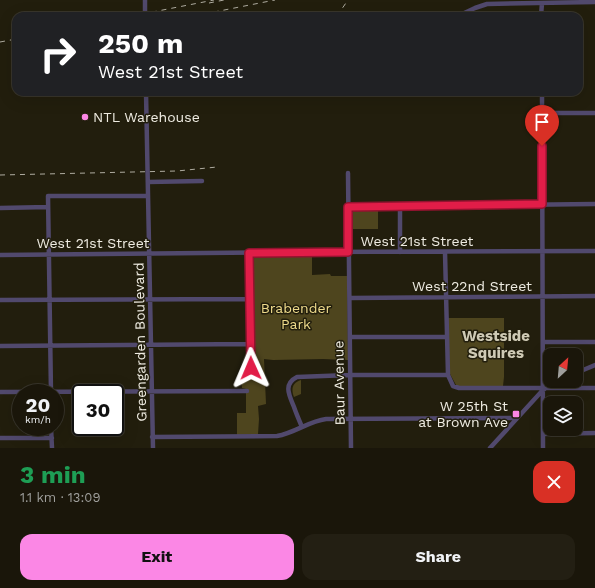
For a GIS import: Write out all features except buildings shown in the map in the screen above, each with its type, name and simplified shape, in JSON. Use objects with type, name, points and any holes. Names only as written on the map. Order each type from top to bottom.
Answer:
[{"type":"street","points":[[145,0],[145,12]]},
{"type":"street","points":[[542,2],[542,12]]},
{"type":"street","points":[[466,12],[487,4],[595,2]]},
{"type":"street","name":"Greengarden Boulevard","points":[[146,96],[153,448]]},
{"type":"street","points":[[542,96],[542,296],[544,396]]},
{"type":"street","points":[[542,113],[595,113]]},
{"type":"street","name":"Baur Avenue","points":[[348,173],[351,448]]},
{"type":"street","points":[[148,182],[202,181]]},
{"type":"street","points":[[51,384],[48,196],[148,196]]},
{"type":"street","points":[[348,207],[595,204]]},
{"type":"street","points":[[400,206],[400,252]]},
{"type":"street","points":[[0,208],[48,207]]},
{"type":"street","name":"West 21st Street","points":[[0,255],[595,251]]},
{"type":"street","points":[[445,252],[446,337],[448,375],[451,384],[459,388],[595,388]]},
{"type":"street","points":[[249,253],[251,368]]},
{"type":"street","name":"West 22nd Street","points":[[350,298],[595,296]]},
{"type":"street","points":[[0,300],[250,299]]},
{"type":"street","points":[[350,337],[446,337]]},
{"type":"street","points":[[543,342],[595,342]]},
{"type":"street","points":[[0,346],[250,344]]},
{"type":"street","points":[[583,370],[595,364]]},
{"type":"street","points":[[302,427],[289,394],[288,387],[292,380],[299,376],[448,375]]},
{"type":"street","points":[[490,448],[544,389]]},
{"type":"street","points":[[64,392],[247,391]]},
{"type":"street","points":[[0,392],[12,392]]},
{"type":"street","points":[[152,437],[272,436],[285,434],[322,420],[517,418]]},
{"type":"street","points":[[583,433],[595,433]]},
{"type":"street","points":[[543,436],[543,448]]},
{"type":"street","points":[[0,438],[52,438],[52,448]]},
{"type":"green space","points":[[378,208],[378,229],[350,229],[351,213],[355,209]]},
{"type":"green space","name":"Brabender Park","points":[[253,254],[312,254],[312,275],[330,274],[331,276],[347,276],[348,360],[264,359],[266,404],[258,406],[258,434],[237,435],[237,413],[246,413],[246,392],[248,392],[247,389],[242,388],[242,369],[252,367],[251,256]]},
{"type":"green space","points":[[447,318],[504,318],[503,386],[459,387],[456,385],[449,372]]},
{"type":"green space","points":[[301,380],[301,394],[294,397],[293,387]]},
{"type":"railway","points":[[152,12],[214,0]]},
{"type":"railway","points":[[209,3],[224,0]]},
{"type":"railway","points":[[214,12],[275,0]]},
{"type":"railway","points":[[340,12],[348,0]]},
{"type":"railway","points":[[0,42],[12,40]]},
{"type":"railway","points":[[0,175],[177,171],[217,167]]},
{"type":"place","name":"NTL Warehouse","points":[[85,117]]},
{"type":"place","name":"W 25th St at Brown Ave","points":[[516,414]]},
{"type":"district","name":"Westside Squires","points":[[496,344]]},
{"type":"route","points":[[251,368],[249,253],[348,252],[348,207],[542,204],[542,146]]}]
